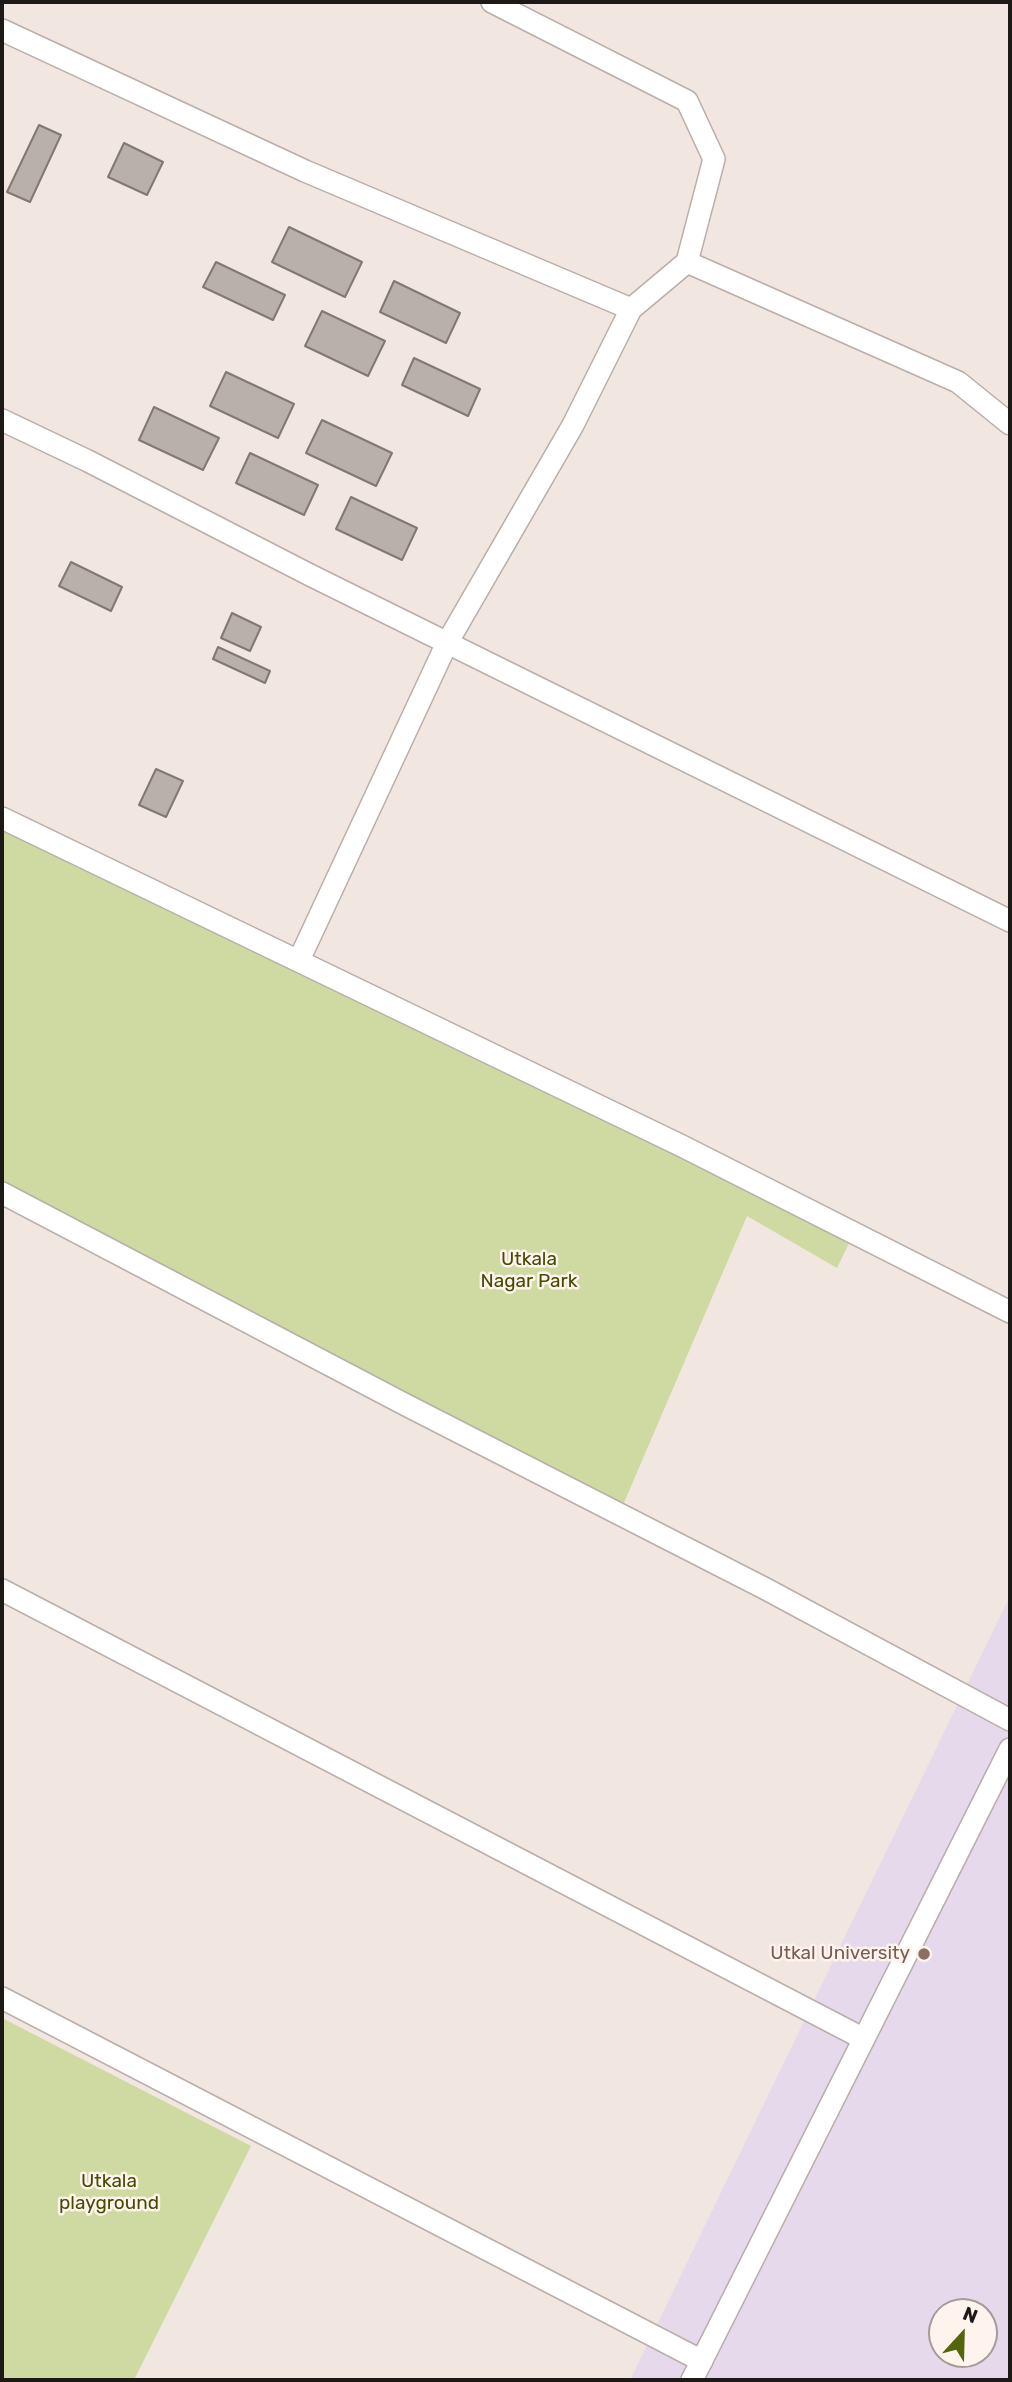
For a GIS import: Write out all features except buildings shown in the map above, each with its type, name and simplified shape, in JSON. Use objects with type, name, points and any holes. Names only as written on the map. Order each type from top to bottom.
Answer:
[{"type":"lane","points":[[299,960],[447,642],[573,425],[631,309],[687,262],[715,159],[687,101],[492,2]]},
{"type":"lane","points":[[2,30],[304,171],[631,309]]},
{"type":"lane","points":[[687,262],[958,382],[1010,424]]},
{"type":"lane","points":[[2,420],[1010,921]]},
{"type":"lane","points":[[2,818],[682,1146],[1010,1311]]},
{"type":"lane","points":[[2,1193],[405,1405],[764,1588],[1010,1720]]},
{"type":"lane","points":[[2,1590],[864,2039]]},
{"type":"lane","points":[[692,2380],[1010,1749]]},
{"type":"lane","points":[[2,1998],[702,2361]]},
{"type":"shaded area","name":"Utkal University","points":[[1010,1596],[1010,2380],[630,2380]]},
{"type":"green space","name":"Utkala Nagar Park","points":[[2,819],[854,1233],[837,1268],[747,1216],[620,1512],[2,1192]]},
{"type":"green space","name":"Utkala playground","points":[[2,2018],[251,2146],[134,2380],[2,2380]]},
{"type":"place","name":"Utkal University","points":[[924,1954]]}]
